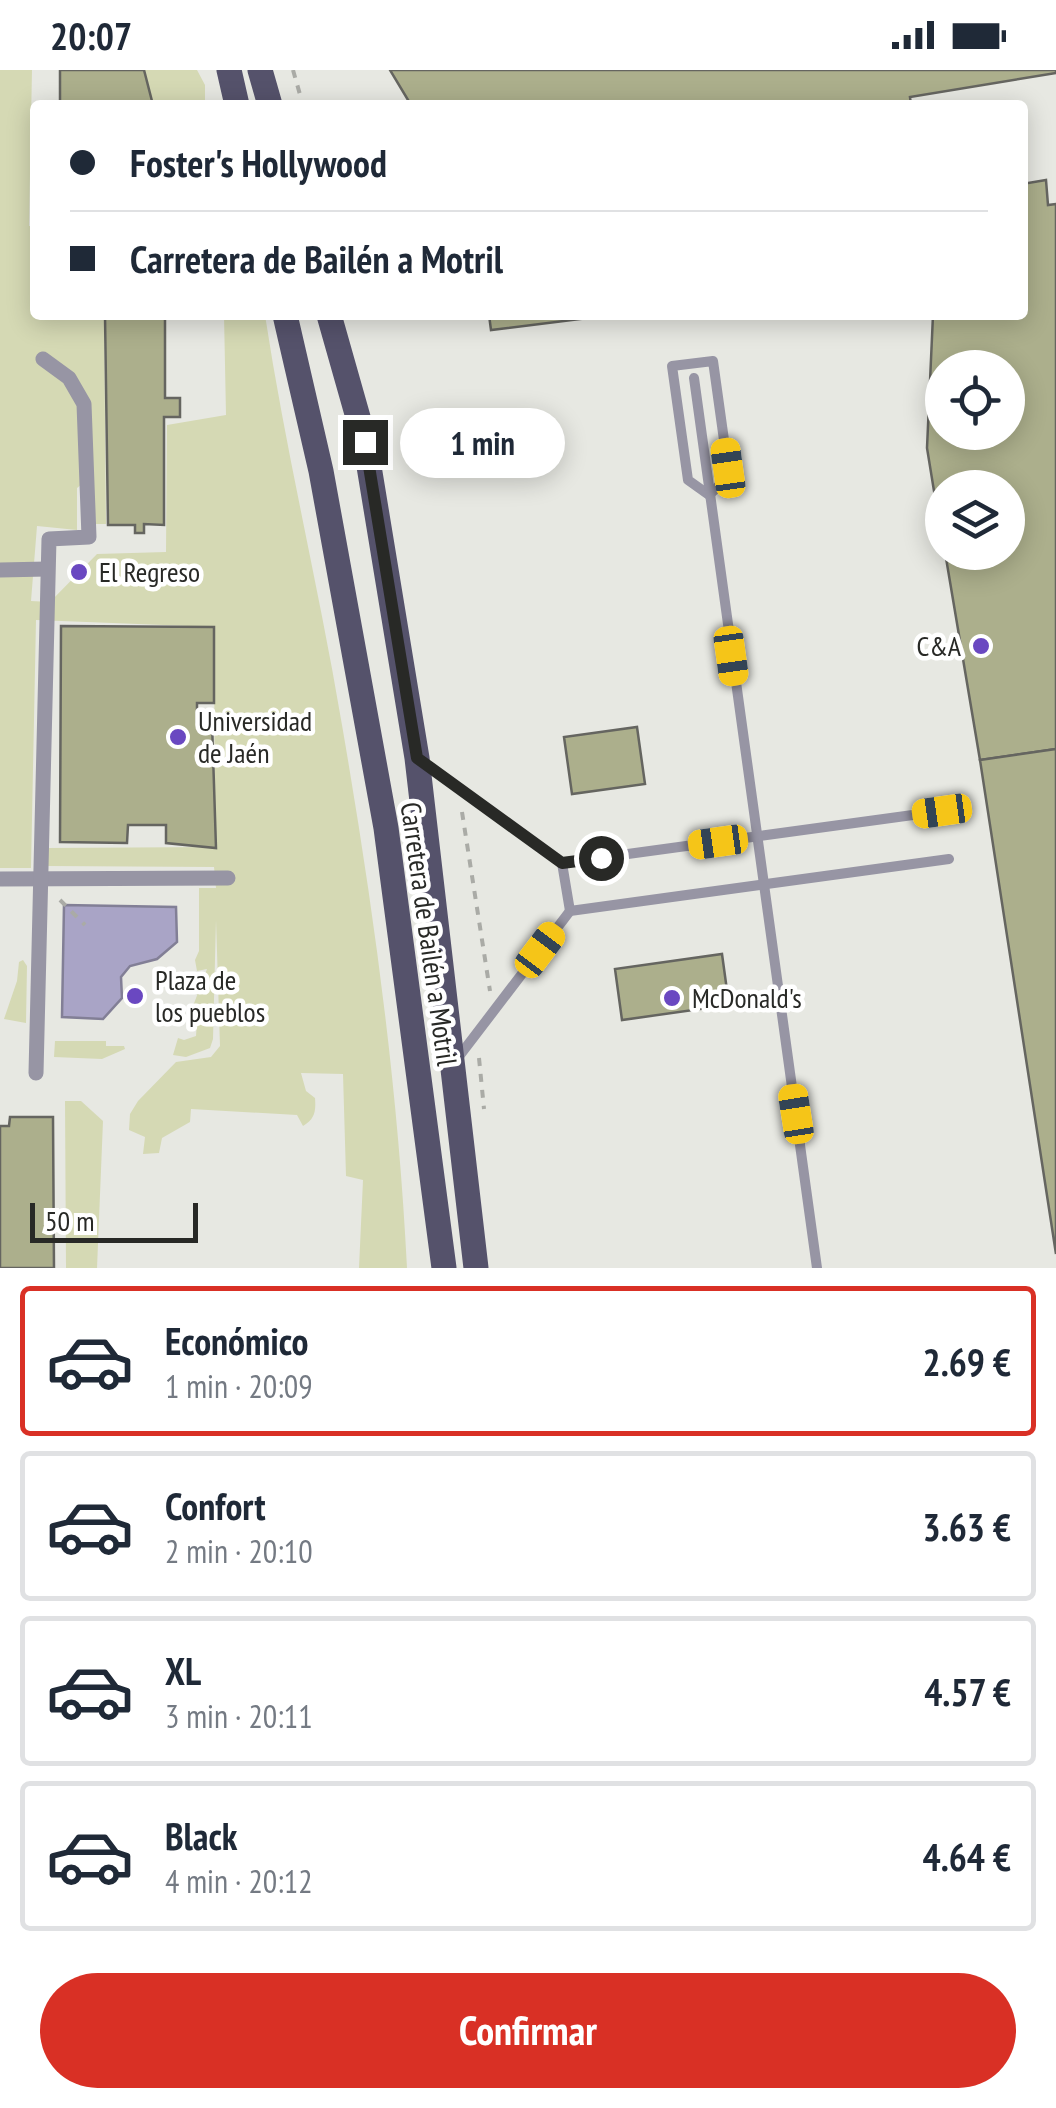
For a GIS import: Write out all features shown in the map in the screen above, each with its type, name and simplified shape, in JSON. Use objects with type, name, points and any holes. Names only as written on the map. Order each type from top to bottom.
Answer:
[{"type":"main road","points":[[228,70],[236,100]]},
{"type":"main road","points":[[260,70],[269,100]]},
{"type":"main road","name":"Carretera de Bailén a Motril","points":[[286,320],[322,471],[386,828],[444,1268]]},
{"type":"main road","name":"Carretera de Bailén a Motril","points":[[330,320],[365,442],[417,758],[476,1268]]},
{"type":"street","points":[[36,1073],[49,540],[89,537],[84,404],[69,378],[42,358]]},
{"type":"street","points":[[84,404],[104,404]]},
{"type":"street","points":[[0,570],[47,569]]},
{"type":"street","points":[[0,879],[228,878]]},
{"type":"lane","points":[[713,361],[729,476],[709,495],[688,480],[672,366],[713,361]]},
{"type":"lane","points":[[694,378],[817,1268]]},
{"type":"lane","points":[[417,758],[562,863],[942,811]]},
{"type":"lane","points":[[452,1065],[570,911],[949,859]]},
{"type":"lane","points":[[562,863],[570,911]]},
{"type":"path","points":[[293,70],[302,100]]},
{"type":"path","points":[[464,817],[491,1000]]},
{"type":"path","points":[[64,904],[85,925]]},
{"type":"green space","points":[[0,70],[32,70],[30,320],[104,320],[106,524],[96,524],[91,477],[77,488],[77,530],[37,526],[31,601],[50,602],[97,554],[166,552],[167,425],[226,415],[224,320],[266,320],[364,860],[391,1064],[407,1268],[359,1268],[363,1180],[346,1176],[343,1074],[301,1073],[306,1091],[315,1098],[315,1111],[303,1126],[297,1115],[191,1109],[190,1122],[162,1138],[159,1153],[143,1154],[145,1137],[129,1130],[130,1114],[138,1101],[176,1062],[211,1057],[220,1046],[216,920],[213,1039],[210,1048],[186,1057],[173,1055],[178,1038],[196,1036],[197,1022],[190,1014],[207,969],[197,971],[195,960],[199,951],[199,888],[216,888],[214,867],[47,866],[47,848],[215,847],[214,627],[36,620],[31,868],[0,868]]},
{"type":"green space","points":[[144,70],[197,70],[205,85],[205,100],[152,100]]},
{"type":"green space","points":[[23,960],[27,966],[26,1023],[4,1019],[19,962]]},
{"type":"green space","points":[[55,1041],[106,1041],[106,1046],[125,1049],[102,1059],[54,1057]]},
{"type":"green space","points":[[65,1101],[81,1101],[103,1121],[97,1268],[66,1268]]},
{"type":"shaded area","points":[[64,905],[176,907],[177,942],[157,959],[130,966],[121,977],[122,998],[103,1019],[62,1017]]},
{"type":"building","points":[[60,70],[144,70],[152,100],[60,100]]},
{"type":"building","points":[[390,70],[1056,70],[910,97],[910,100],[408,100]]},
{"type":"building","points":[[1046,180],[1048,205],[1056,204],[1056,749],[980,760],[948,570],[1025,570],[1025,470],[931,470],[927,450],[1025,450],[1025,350],[931,350],[933,320],[1028,320],[1028,183]]},
{"type":"building","points":[[105,320],[165,320],[165,398],[180,398],[180,417],[164,417],[164,525],[144,524],[144,533],[135,533],[135,525],[108,525]]},
{"type":"building","points":[[490,320],[572,320],[491,330]]},
{"type":"building","points":[[61,626],[214,627],[214,703],[197,703],[197,722],[212,722],[216,848],[166,843],[166,825],[128,825],[127,843],[60,842]]},
{"type":"building","points":[[637,727],[645,784],[572,794],[564,737]]},
{"type":"building","points":[[1056,749],[1056,1254],[980,760]]},
{"type":"building","points":[[722,954],[729,1005],[622,1020],[615,969]]},
{"type":"building","points":[[10,1117],[53,1117],[54,1268],[0,1268],[0,1126],[9,1126]]},
{"type":"place","name":"El Regreso","points":[[79,572]]},
{"type":"place","name":"C&A","points":[[981,646]]},
{"type":"place","name":"Universidad de Jaén","points":[[178,737]]},
{"type":"place","name":"Plaza de los pueblos","points":[[135,996]]},
{"type":"place","name":"McDonald's","points":[[672,998]]},
{"type":"route","points":[[365,442],[417,758],[562,863],[601,858]]}]
